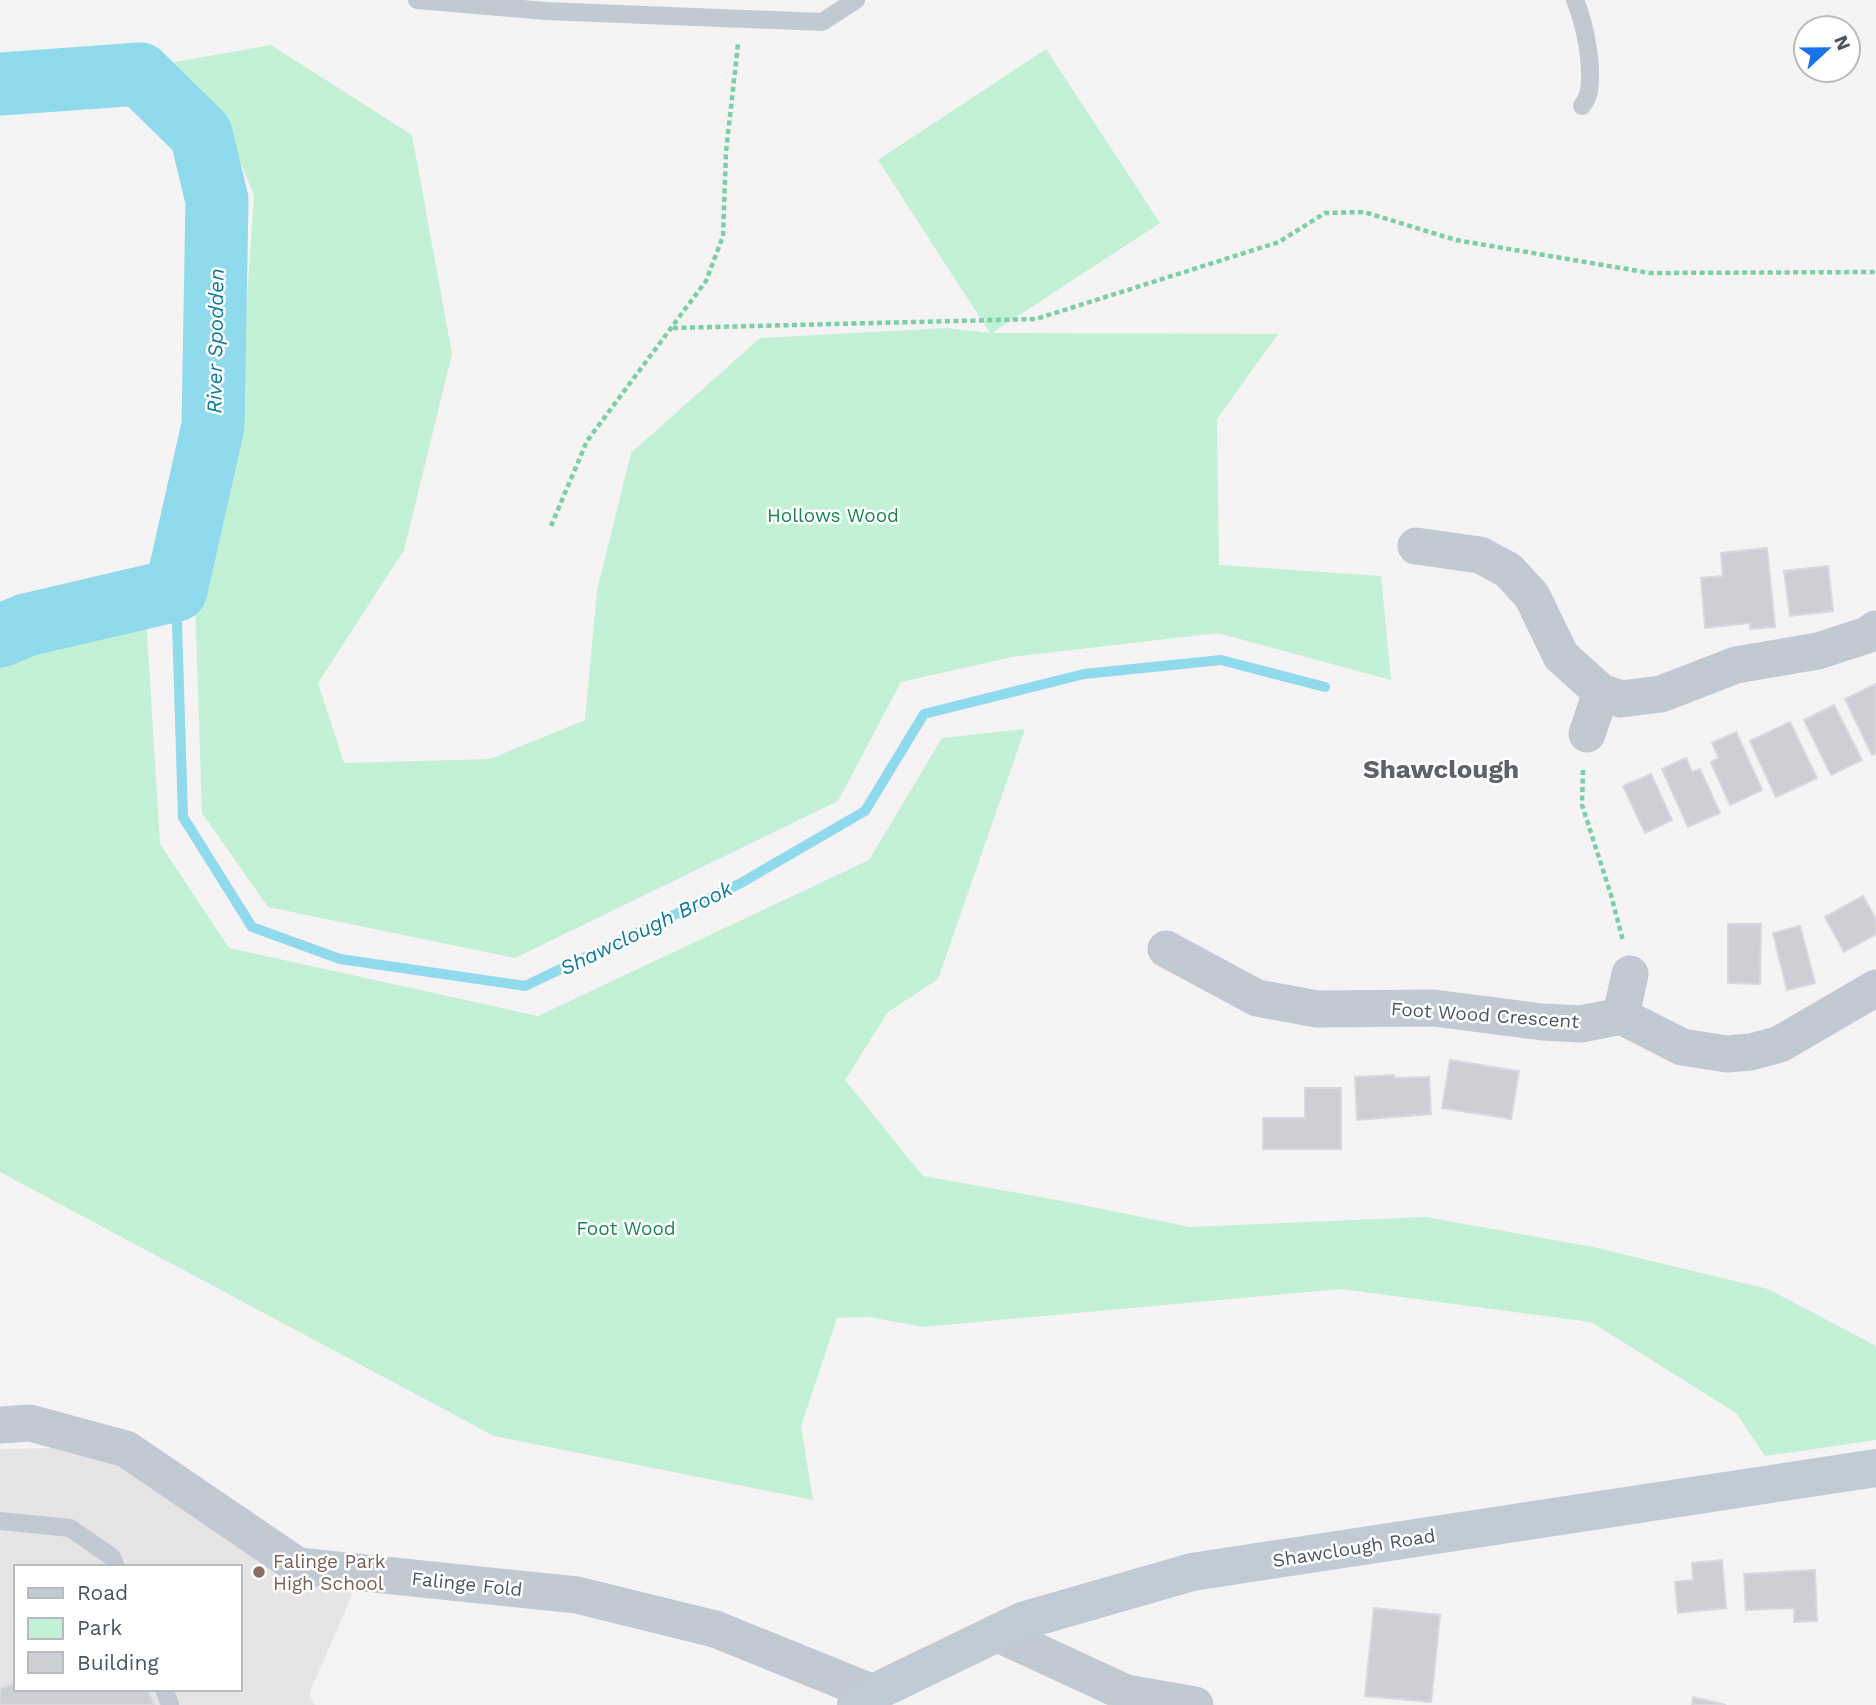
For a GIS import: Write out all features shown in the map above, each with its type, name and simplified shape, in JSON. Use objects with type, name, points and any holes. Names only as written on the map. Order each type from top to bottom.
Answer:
[{"type":"main road","name":"Shawclough Road","points":[[864,1699],[1022,1621],[1192,1572],[1876,1468]]},
{"type":"street","points":[[1416,546],[1480,555],[1508,570],[1532,596],[1561,656],[1601,692],[1621,699],[1661,694],[1736,665],[1818,651],[1867,635],[1876,629]]},
{"type":"street","points":[[1587,734],[1601,692]]},
{"type":"street","name":"Foot Wood Crescent","points":[[1166,949],[1257,998],[1317,1009],[1434,1008],[1542,1022],[1581,1024],[1620,1016]]},
{"type":"street","points":[[1630,974],[1620,1016],[1682,1047],[1727,1054],[1751,1052],[1780,1044],[1876,988]]},
{"type":"street","name":"Falinge Fold","points":[[0,1425],[30,1423],[126,1449],[298,1566],[577,1595],[715,1629],[864,1699]]},
{"type":"street","points":[[996,1633],[1126,1693],[1195,1705]]},
{"type":"lane","points":[[417,0],[546,12],[822,22],[856,0]]},
{"type":"lane","points":[[1575,0],[1584,21],[1589,65],[1589,92],[1582,106]]},
{"type":"lane","points":[[0,1521],[70,1528],[112,1557],[115,1565]]},
{"type":"path","points":[[551,526],[587,441],[706,281],[723,236],[726,152],[741,19]]},
{"type":"path","points":[[673,328],[1036,319],[1279,242],[1325,213],[1364,212],[1456,240],[1650,273],[1876,272]]},
{"type":"path","points":[[1587,734],[1582,777],[1583,805],[1611,895],[1630,974]]},
{"type":"shaded area","name":"Falinge Park High School","points":[[119,1447],[355,1588],[309,1694],[315,1705],[0,1705],[0,1449]]},
{"type":"green space","name":"Hollows Wood","points":[[271,45],[412,135],[452,354],[404,550],[318,683],[344,763],[490,759],[585,720],[597,591],[631,453],[760,338],[946,328],[990,333],[878,160],[1046,49],[1160,223],[992,333],[1278,334],[1217,419],[1219,565],[1381,576],[1391,680],[1218,633],[1012,657],[901,682],[838,801],[515,958],[268,907],[202,813],[195,601],[237,445],[254,195],[225,125],[163,64]]},
{"type":"green space","name":"Foot Wood","points":[[146,617],[160,844],[229,948],[538,1016],[869,860],[942,738],[1025,729],[938,979],[888,1012],[845,1080],[923,1176],[1190,1227],[1425,1217],[1593,1247],[1768,1289],[1876,1346],[1876,1440],[1765,1456],[1736,1413],[1591,1322],[1341,1289],[923,1327],[869,1317],[837,1318],[801,1426],[813,1500],[494,1436],[0,1172],[0,663]]},
{"type":"building","points":[[1767,548],[1775,627],[1750,629],[1750,623],[1705,628],[1701,578],[1723,576],[1721,553]]},
{"type":"building","points":[[1828,566],[1833,611],[1790,616],[1784,571]]},
{"type":"building","points":[[1876,684],[1876,753],[1872,755],[1845,699]]},
{"type":"building","points":[[1834,705],[1862,760],[1831,775],[1804,720]]},
{"type":"building","points":[[1790,722],[1817,778],[1776,797],[1750,741]]},
{"type":"building","points":[[1736,732],[1762,790],[1730,805],[1711,762],[1719,758],[1712,743]]},
{"type":"building","points":[[1686,758],[1692,772],[1700,769],[1720,813],[1688,827],[1662,769]]},
{"type":"building","points":[[1651,774],[1672,820],[1645,833],[1623,786]]},
{"type":"building","points":[[1863,896],[1876,919],[1876,934],[1844,952],[1825,917]]},
{"type":"building","points":[[1728,924],[1761,924],[1760,984],[1728,983]]},
{"type":"building","points":[[1800,926],[1815,983],[1787,990],[1773,933]]},
{"type":"building","points":[[1450,1060],[1519,1071],[1511,1119],[1442,1108]]},
{"type":"building","points":[[1394,1075],[1394,1078],[1429,1077],[1431,1114],[1357,1120],[1355,1077]]},
{"type":"building","points":[[1305,1088],[1341,1088],[1341,1149],[1263,1149],[1263,1118],[1305,1118]]},
{"type":"building","points":[[1722,1560],[1726,1608],[1678,1613],[1675,1582],[1693,1580],[1692,1563]]},
{"type":"building","points":[[1815,1570],[1817,1621],[1794,1622],[1794,1608],[1746,1610],[1744,1574]]},
{"type":"building","points":[[1374,1608],[1440,1615],[1431,1702],[1365,1696]]},
{"type":"building","points":[[14,1684],[14,1691],[148,1691],[154,1705],[0,1705],[0,1689]]},
{"type":"building","points":[[1693,1697],[1726,1705],[1692,1705]]},
{"type":"waterway","name":"River Spodden","points":[[0,84],[140,74],[201,134],[217,200],[213,426],[176,590],[26,625],[0,636]]},
{"type":"waterway","name":"Shawclough Brook","points":[[176,590],[183,817],[252,927],[340,959],[525,986],[741,883],[865,811],[924,714],[1084,674],[1221,660],[1325,687]]},
{"type":"place","name":"Falinge Park High School","points":[[259,1572]]},
{"type":"district","name":"Shawclough","points":[[1441,769]]}]
